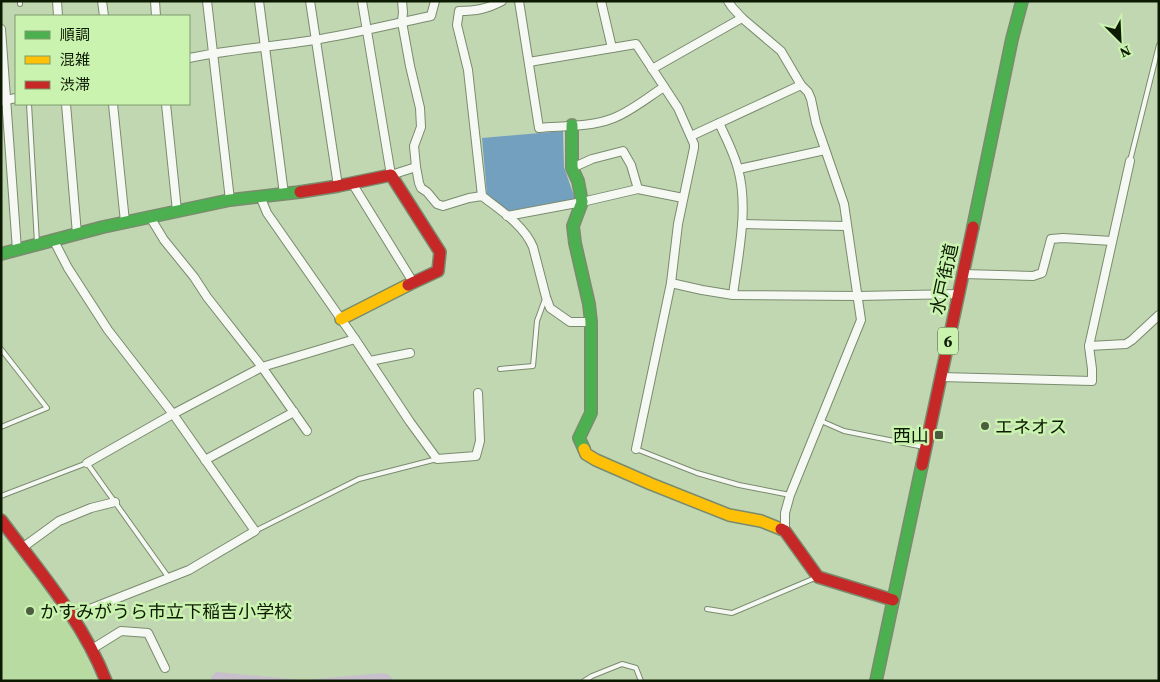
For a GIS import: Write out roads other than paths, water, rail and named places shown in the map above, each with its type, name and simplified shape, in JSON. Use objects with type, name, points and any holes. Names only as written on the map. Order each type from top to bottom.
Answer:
[{"type":"main road","name":"水戸街道","points":[[876,681],[1012,39],[1022,1]]},
{"type":"main road","points":[[572,125],[572,168],[578,181],[582,202],[573,226],[575,243],[590,304],[591,322],[591,413],[579,438],[586,454],[643,481],[729,515],[761,521],[785,531],[818,577],[893,600]]},
{"type":"main road","points":[[1,254],[125,222],[230,200],[338,186],[391,174],[440,252],[438,271],[341,319]]},
{"type":"main road","points":[[1,520],[72,616],[92,649],[106,681]]},
{"type":"street","points":[[57,1],[58,15]]},
{"type":"street","points":[[102,1],[104,15]]},
{"type":"street","points":[[155,1],[156,15]]},
{"type":"street","points":[[207,1],[230,200]]},
{"type":"street","points":[[259,1],[284,194]]},
{"type":"street","points":[[310,1],[338,186]]},
{"type":"street","points":[[362,1],[391,174],[416,167]]},
{"type":"street","points":[[402,1],[402,22],[420,108],[421,127],[414,146],[421,188],[437,204],[442,206],[482,196]]},
{"type":"street","points":[[190,58],[213,53],[317,40],[431,16],[435,1]]},
{"type":"street","points":[[502,1],[489,8],[459,11],[457,26],[468,70],[482,196],[507,216],[530,239],[550,308],[570,322],[591,322]]},
{"type":"street","points":[[518,1],[539,128],[603,122],[623,114],[664,87]]},
{"type":"street","points":[[601,1],[612,48]]},
{"type":"street","points":[[728,1],[742,18],[781,51],[811,99],[816,123],[844,204],[861,320],[790,495],[785,514],[785,531]]},
{"type":"street","points":[[652,69],[742,18]]},
{"type":"street","points":[[1,29],[4,101],[17,250]]},
{"type":"street","points":[[529,62],[636,44],[678,108],[694,144],[678,224],[670,283],[636,450]]},
{"type":"street","points":[[691,136],[801,84]]},
{"type":"street","points":[[66,105],[77,234]]},
{"type":"street","points":[[113,105],[125,222]]},
{"type":"street","points":[[166,105],[177,211]]},
{"type":"street","points":[[719,123],[739,170],[742,189],[742,224],[733,295]]},
{"type":"street","points":[[739,170],[825,150]]},
{"type":"street","points":[[572,168],[592,159],[623,151],[631,165],[638,189]]},
{"type":"street","points":[[941,376],[1092,381],[1089,346],[1130,161]]},
{"type":"street","points":[[352,183],[413,282]]},
{"type":"street","points":[[507,216],[638,189],[683,198]]},
{"type":"street","points":[[260,196],[267,213],[437,459],[476,456],[480,441],[478,393]]},
{"type":"street","points":[[150,217],[164,240],[262,366],[307,431]]},
{"type":"street","points":[[742,224],[847,226]]},
{"type":"street","points":[[963,274],[1033,276],[1042,273],[1051,239],[1112,241]]},
{"type":"street","points":[[54,241],[68,268],[108,330],[173,414],[255,532],[188,570],[72,616]]},
{"type":"street","points":[[670,283],[733,295],[858,296],[959,294]]},
{"type":"street","points":[[1089,346],[1126,344],[1159,315]]},
{"type":"street","points":[[87,463],[262,366],[355,339]]},
{"type":"street","points":[[370,361],[410,353]]},
{"type":"street","points":[[205,460],[294,412]]},
{"type":"street","points":[[22,548],[59,521],[91,508],[115,502]]},
{"type":"street","points":[[92,649],[121,631],[148,633],[166,668]]},
{"type":"lane","points":[[1130,161],[1159,45]]},
{"type":"lane","points":[[28,105],[37,245]]},
{"type":"lane","points":[[500,369],[533,366],[538,320],[546,297]]},
{"type":"lane","points":[[1,349],[47,408],[1,427]]},
{"type":"lane","points":[[821,421],[844,431],[926,447]]},
{"type":"lane","points":[[636,450],[697,473],[739,485],[790,495]]},
{"type":"lane","points":[[255,532],[359,479],[437,459]]},
{"type":"lane","points":[[1,496],[87,463],[169,578]]},
{"type":"lane","points":[[708,609],[732,613],[818,577]]},
{"type":"lane","points":[[584,681],[622,664],[636,668],[641,681]]},
{"type":"lane","points":[[592,676],[593,681]]},
{"type":"water","points":[[563,131],[564,167],[575,199],[508,211],[487,195],[482,138]]},
{"type":"place","name":"エネオス","points":[[985,426]]},
{"type":"place","name":"西山","points":[[939,435]]},
{"type":"place","name":"かすみがうら市立下稲吉小学校","points":[[30,611]]}]
